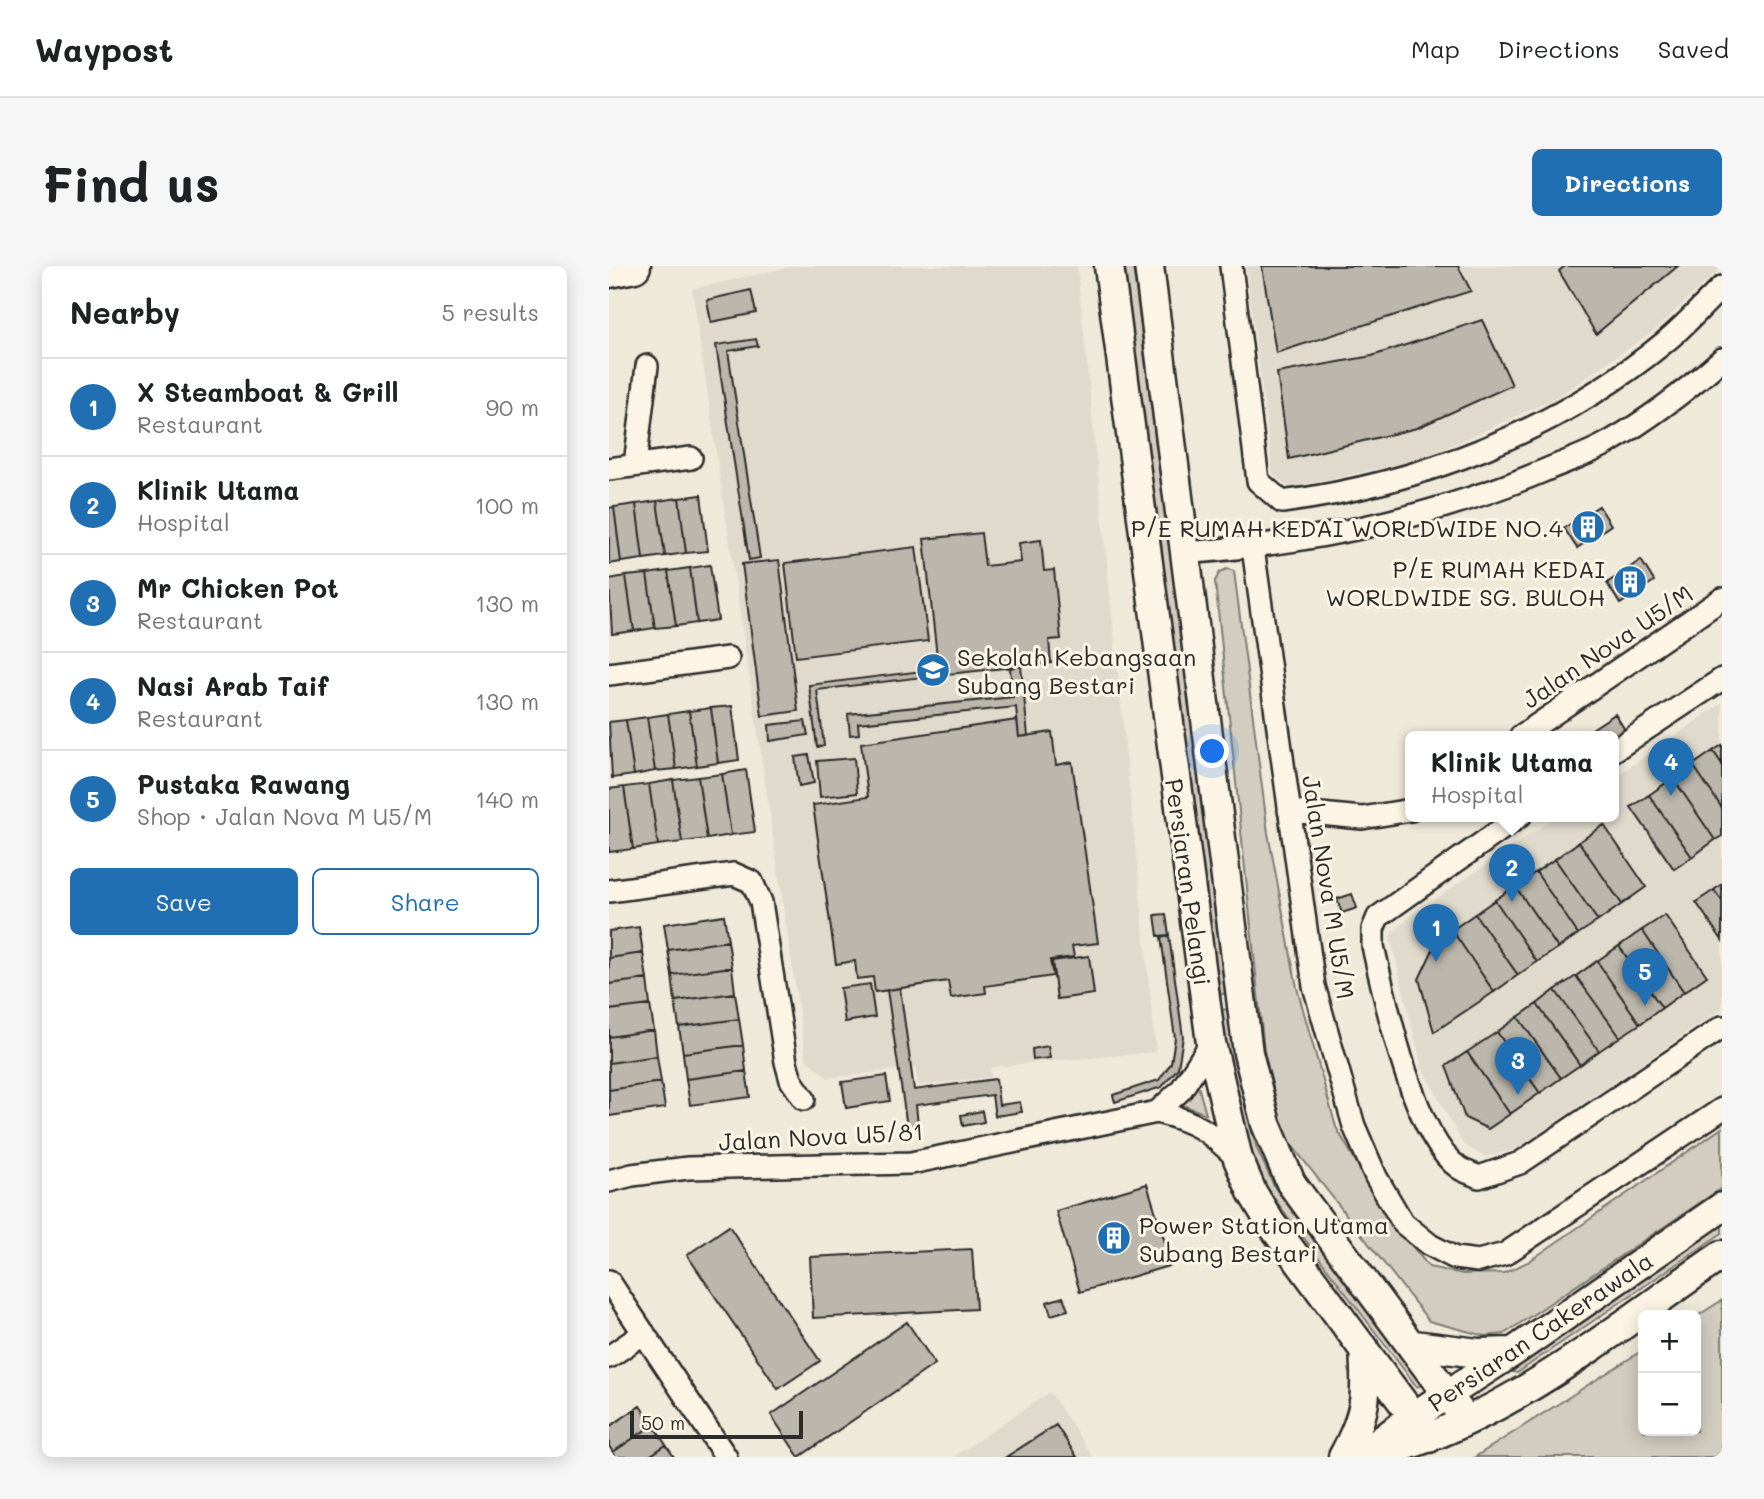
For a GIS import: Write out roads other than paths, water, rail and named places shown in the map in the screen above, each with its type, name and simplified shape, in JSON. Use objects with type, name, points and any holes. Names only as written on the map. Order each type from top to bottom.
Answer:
[{"type":"main road","points":[[609,271],[634,266]]},
{"type":"street","name":"Persiaran Pelangi","points":[[1109,266],[1212,1043],[1238,1159],[1270,1223],[1421,1427]]},
{"type":"street","name":"Persiaran Pelangi","points":[[1149,266],[1248,1054],[1266,1124],[1277,1157],[1291,1183],[1414,1345],[1466,1420]]},
{"type":"street","points":[[1231,266],[1258,481],[1282,502],[1317,497],[1426,472],[1535,426],[1587,397],[1665,342],[1722,286]]},
{"type":"street","points":[[1183,553],[1253,548],[1307,539],[1492,493],[1610,442],[1687,390],[1722,359]]},
{"type":"street","points":[[635,466],[647,366]]},
{"type":"street","points":[[609,469],[691,458]]},
{"type":"street","name":"Jalan Nova M U5/M","points":[[1253,548],[1314,986],[1354,1126],[1376,1177],[1403,1223],[1430,1245],[1455,1258],[1478,1261],[1505,1254],[1722,1110]]},
{"type":"street","name":"Jalan Nova U5/M","points":[[1528,731],[1722,599]]},
{"type":"street","points":[[609,674],[728,658]]},
{"type":"street","points":[[1619,747],[1722,679]]},
{"type":"street","points":[[1289,811],[1362,818],[1405,811]]},
{"type":"street","points":[[1512,822],[1378,917],[1373,929],[1373,946],[1406,1076],[1437,1144],[1458,1168],[1479,1177],[1520,1163],[1722,1027]]},
{"type":"street","points":[[609,891],[734,874],[752,882],[761,902],[786,1062],[792,1080],[804,1099]]},
{"type":"street","points":[[1157,1112],[1181,1090],[1212,1043]]},
{"type":"street","points":[[1157,1112],[1190,1120],[1207,1131],[1238,1159]]},
{"type":"street","name":"Jalan Nova U5/81","points":[[609,1181],[688,1168],[911,1163],[1157,1112]]},
{"type":"street","name":"Persiaran Cakerawala","points":[[1421,1427],[1447,1393],[1513,1352],[1722,1207]]},
{"type":"street","name":"Persiaran Cakerawala","points":[[1363,1457],[1421,1427],[1466,1420],[1533,1384],[1722,1255]]},
{"type":"street","points":[[609,1281],[726,1457]]},
{"type":"street","points":[[609,1357],[644,1333]]},
{"type":"street","points":[[1414,1345],[1478,1353],[1513,1352]]},
{"type":"street","points":[[1343,1457],[1359,1427],[1367,1396],[1364,1348]]},
{"type":"place","name":"P/E RUMAH KEDAI WORLDWIDE NO.4","points":[[1588,527]]},
{"type":"place","name":"P/E RUMAH KEDAI WORLDWIDE SG. BULOH","points":[[1630,582]]},
{"type":"place","name":"Sekolah Kebangsaan Subang Bestari","points":[[933,670]]},
{"type":"place","name":"Nasi Arab Taif","points":[[1671,796]]},
{"type":"place","name":"Klinik Utama","points":[[1512,902]]},
{"type":"place","name":"X Steamboat & Grill","points":[[1436,962]]},
{"type":"place","name":"Pustaka Rawang","points":[[1645,1006]]},
{"type":"place","name":"Mr Chicken Pot","points":[[1518,1095]]},
{"type":"place","name":"Power Station Utama Subang Bestari","points":[[1114,1238]]}]
